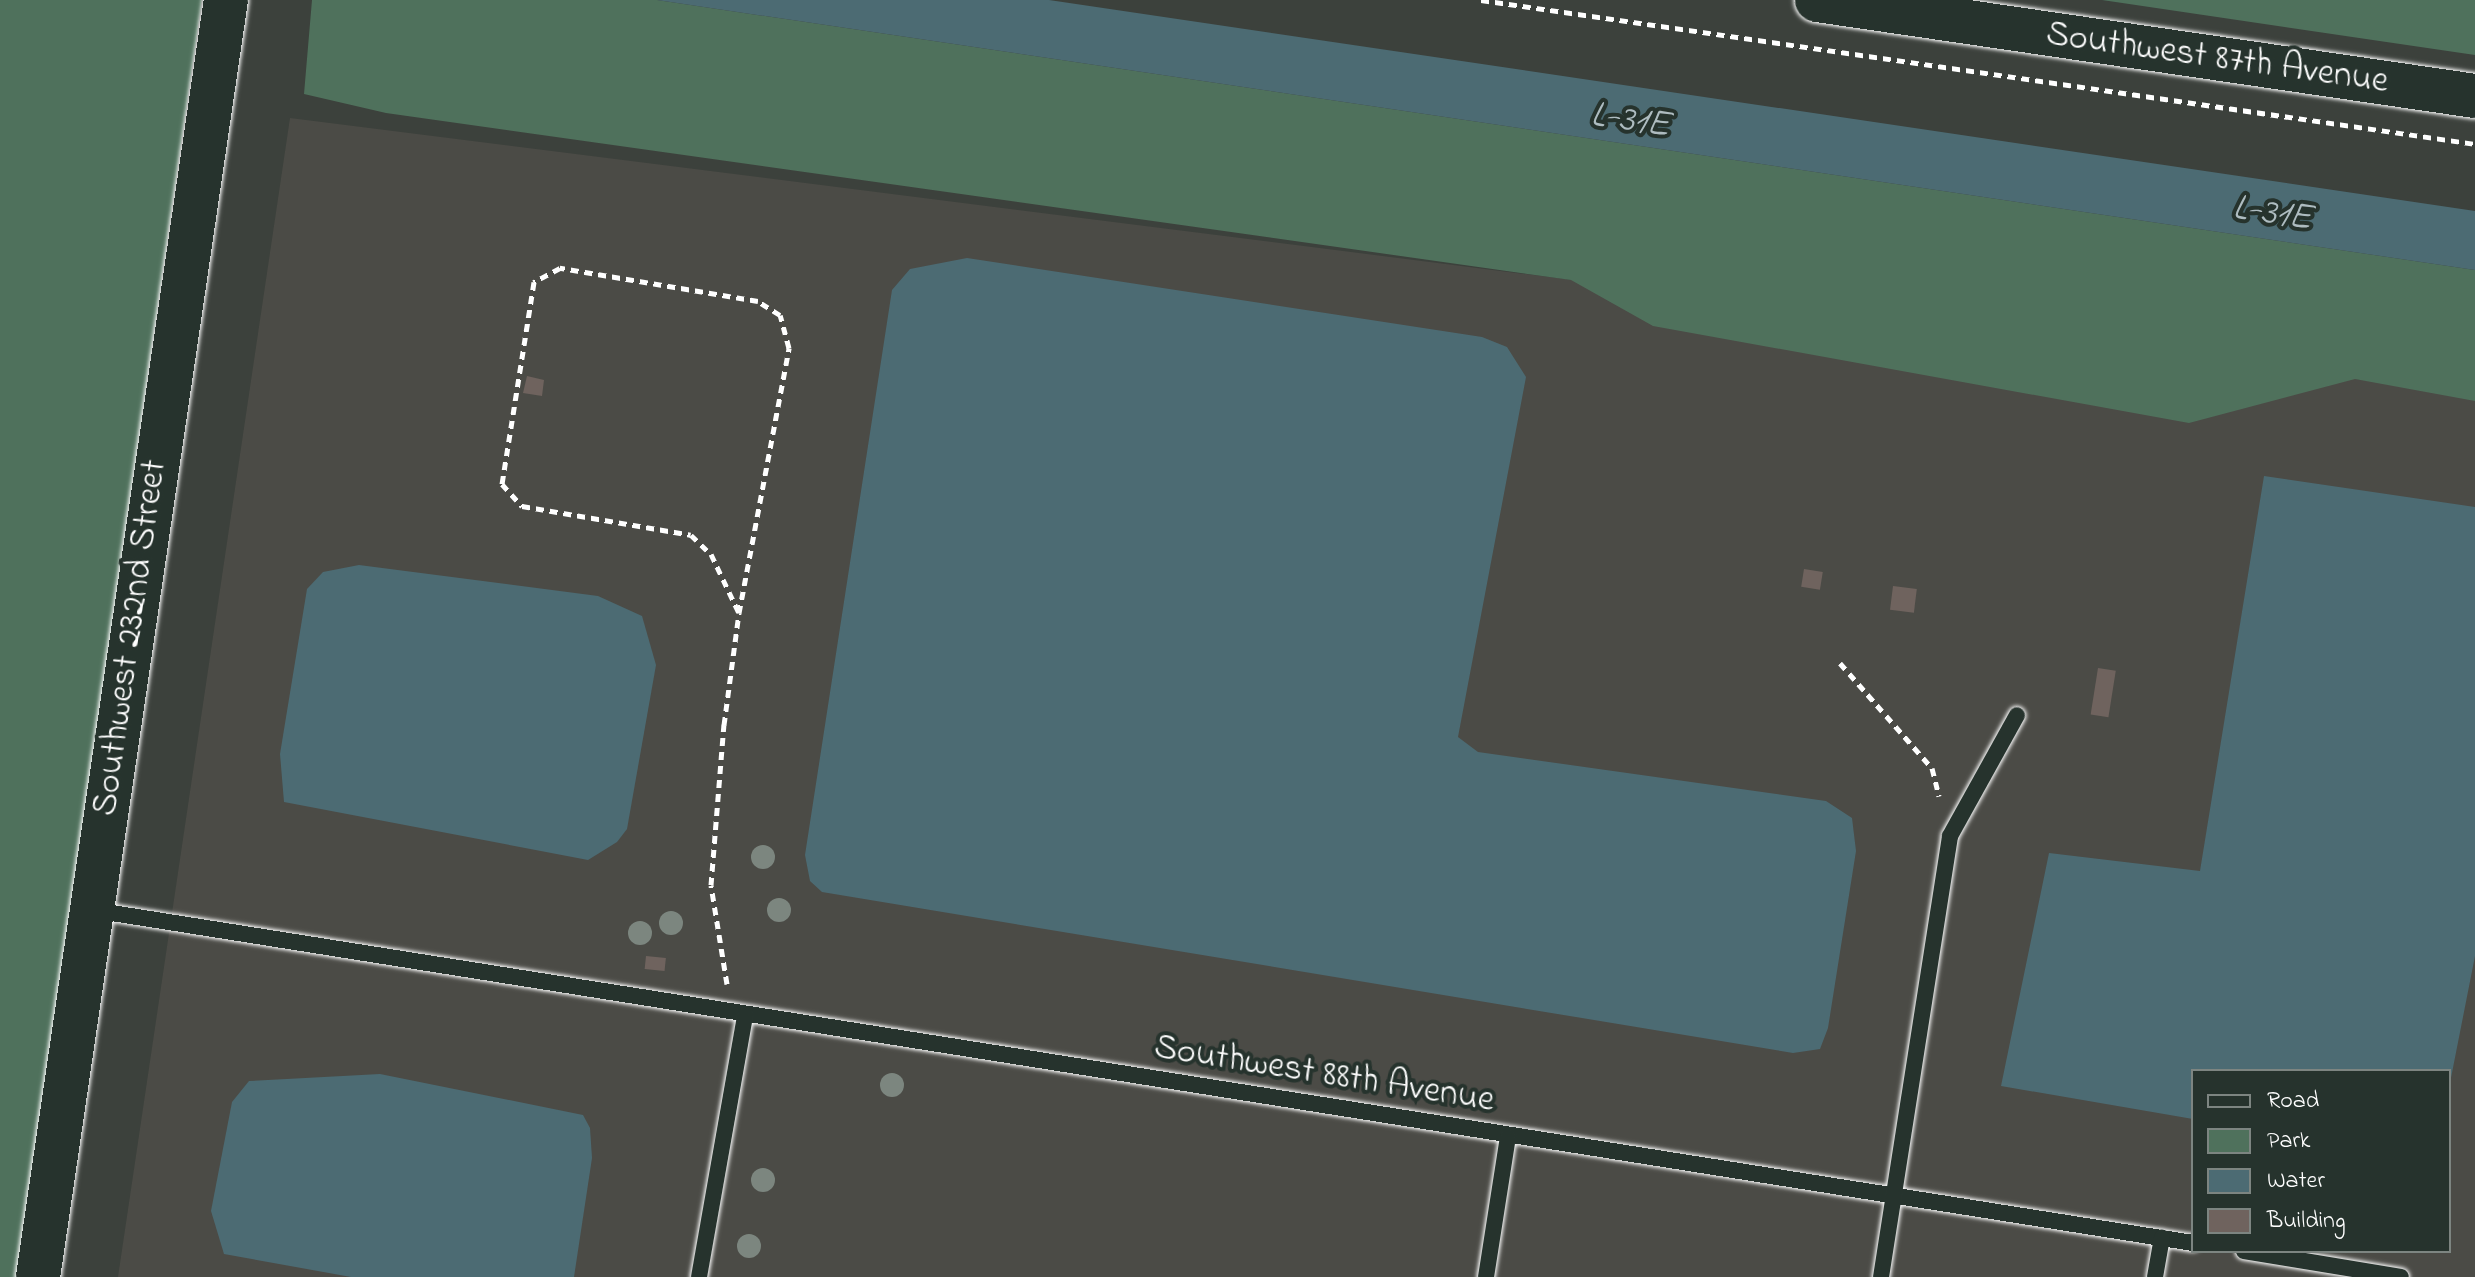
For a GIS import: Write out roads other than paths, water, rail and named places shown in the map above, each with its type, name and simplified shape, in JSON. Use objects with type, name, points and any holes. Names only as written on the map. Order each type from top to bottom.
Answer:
[{"type":"street","name":"Southwest 232nd Street","points":[[38,1277],[226,0]]},
{"type":"street","name":"Southwest 87th Avenue","points":[[1817,0],[2475,96]]},
{"type":"lane","points":[[1881,1277],[1950,836],[2017,715]]},
{"type":"lane","name":"Southwest 88th Avenue","points":[[92,910],[1508,1137],[1895,1194],[2191,1243]]},
{"type":"lane","points":[[699,1277],[739,1014]]},
{"type":"lane","points":[[1486,1277],[1508,1137]]},
{"type":"lane","points":[[2155,1277],[2162,1238]]},
{"type":"lane","points":[[2256,1253],[2400,1277]]},
{"type":"water","name":"L-31E","points":[[657,0],[1049,0],[2475,211],[2475,270]]},
{"type":"water","points":[[967,258],[1482,337],[1507,347],[1526,377],[1458,737],[1478,752],[1826,801],[1852,818],[1856,851],[1828,1028],[1820,1049],[1793,1053],[822,892],[810,881],[805,855],[892,290],[910,269]]},
{"type":"water","points":[[2264,476],[2475,507],[2475,956],[2451,1078],[2451,1069],[2191,1069],[2191,1119],[2001,1086],[2049,853],[2200,871]]},
{"type":"water","points":[[359,565],[598,596],[642,616],[656,665],[627,829],[617,842],[588,860],[284,802],[280,754],[307,589],[323,572]]},
{"type":"water","points":[[380,1074],[583,1115],[590,1128],[592,1158],[574,1277],[351,1277],[224,1254],[211,1211],[232,1102],[249,1081]]}]
